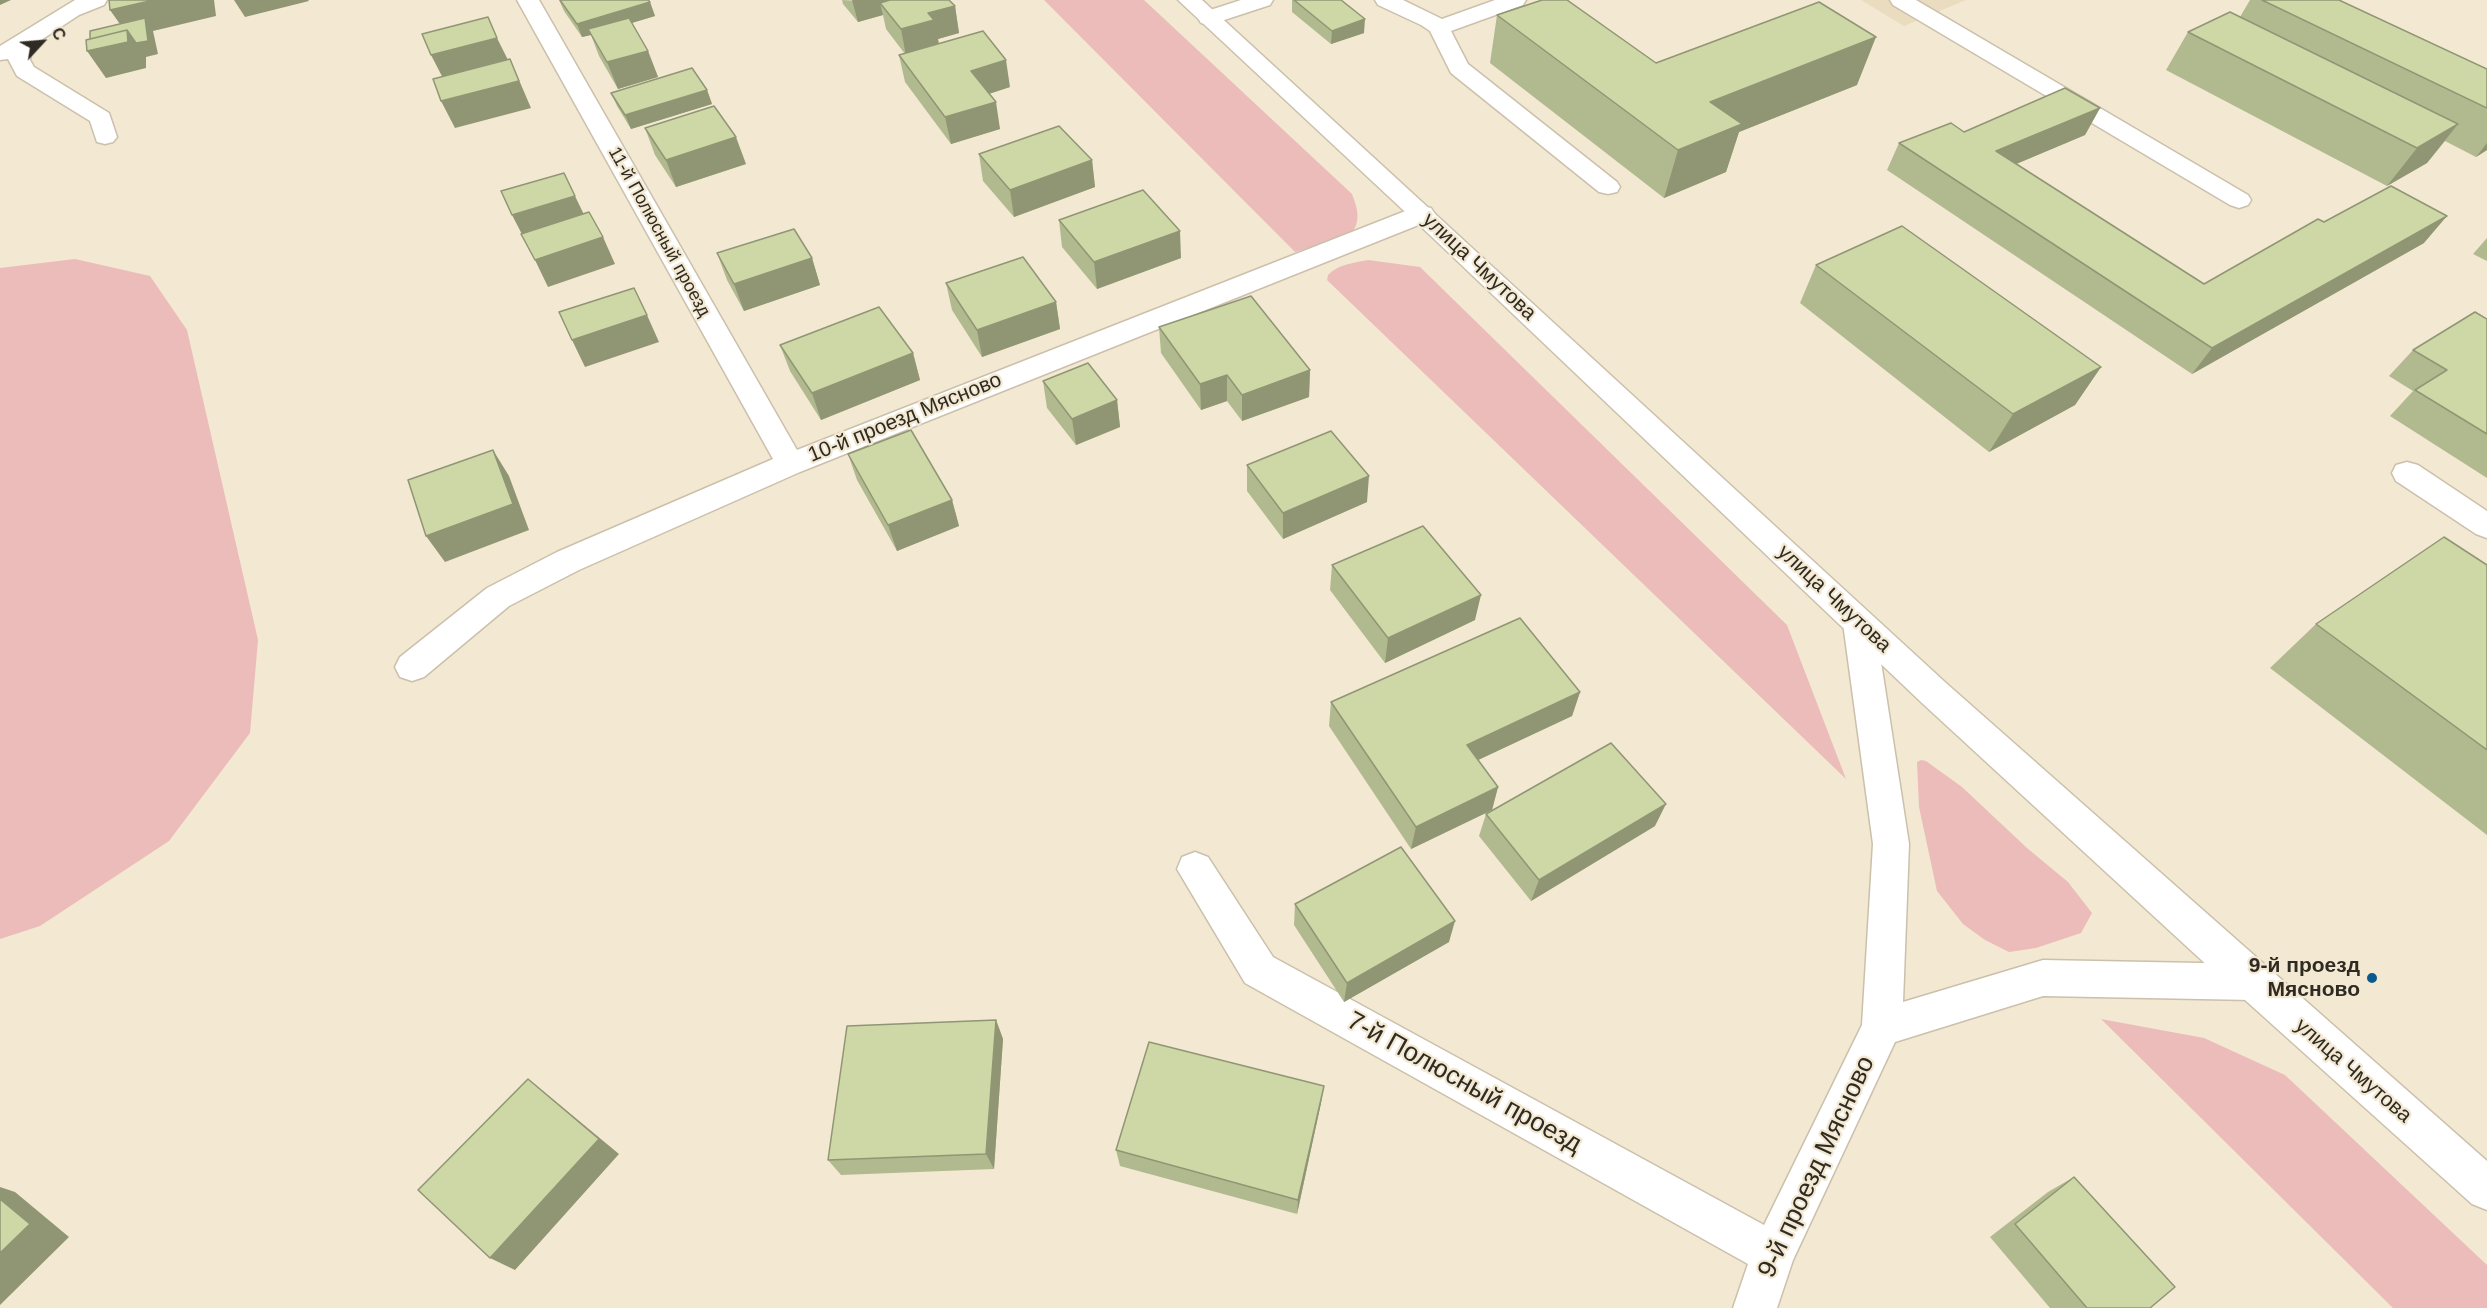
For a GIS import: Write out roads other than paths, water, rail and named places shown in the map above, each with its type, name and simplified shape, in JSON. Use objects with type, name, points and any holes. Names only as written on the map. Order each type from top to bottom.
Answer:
[{"type":"street","name":"11-й Полюсный проезд","points":[[528,0],[790,464]]},
{"type":"street","points":[[1199,9],[1262,0]]},
{"type":"street","points":[[1386,0],[1429,20],[1439,28],[1459,68],[1608,187]]},
{"type":"street","points":[[1439,28],[1515,0]]},
{"type":"street","points":[[1901,0],[2239,200]]},
{"type":"street","points":[[0,55],[21,45],[86,1]]},
{"type":"street","name":"улица Чмутова","points":[[1199,9],[1859,623],[2252,982],[2487,1189]]},
{"type":"street","points":[[21,45],[19,60],[26,72],[101,118],[105,137]]},
{"type":"street","points":[[5,83],[26,72]]},
{"type":"street","name":"10-й проезд Мясново","points":[[412,667],[498,597],[568,561],[790,464],[1422,214]]},
{"type":"street","points":[[2407,473],[2487,526]]},
{"type":"street","name":"9-й проезд Мясново","points":[[1755,1308],[1773,1254],[1882,1027],[1891,844],[1859,623]]},
{"type":"street","name":"7-й Полюсный проезд","points":[[1195,869],[1259,970],[1773,1254]]},
{"type":"street","points":[[1882,1027],[2043,978],[2252,982]]},
{"type":"place","name":"9-й проезд Мясново","points":[[2372,978]]}]
